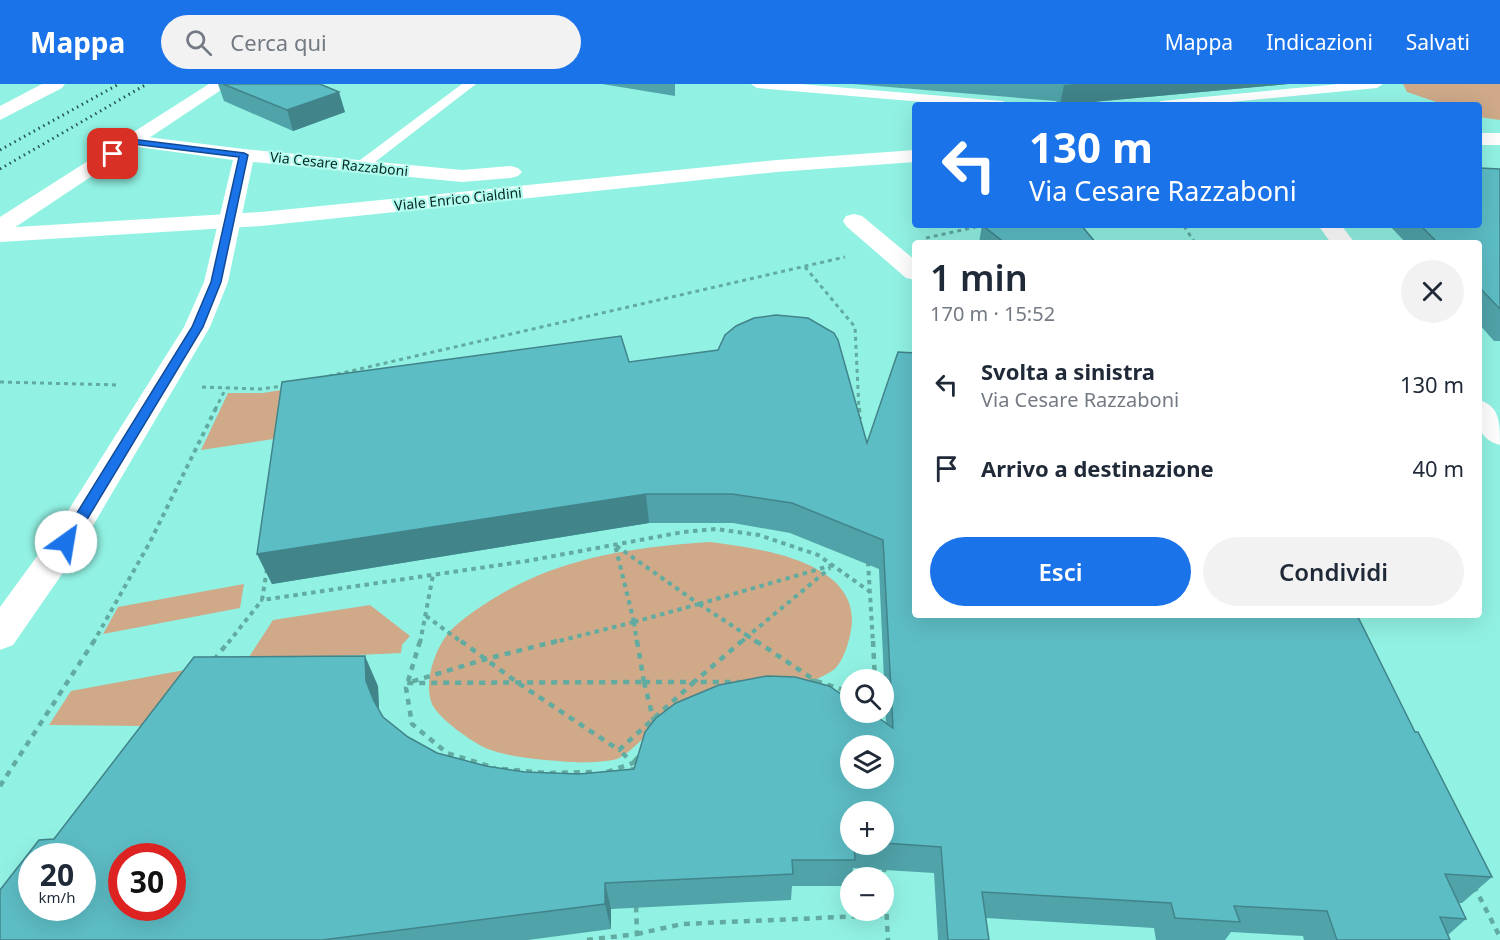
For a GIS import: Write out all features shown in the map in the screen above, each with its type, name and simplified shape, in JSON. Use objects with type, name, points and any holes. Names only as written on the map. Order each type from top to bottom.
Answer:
[{"type":"main road","points":[[2,111],[56,84]]},
{"type":"main road","points":[[0,227],[221,84]]},
{"type":"main road","points":[[1482,139],[1500,139]]},
{"type":"main road","name":"Via Cesare Razzaboni","points":[[131,141],[462,177],[511,172]]},
{"type":"main road","points":[[1482,151],[1500,151]]},
{"type":"main road","points":[[0,635],[66,542],[197,327],[216,282],[244,155]]},
{"type":"main road","name":"Viale Enrico Cialdini","points":[[0,235],[149,228],[261,219],[777,166],[912,156]]},
{"type":"main road","name":"Viale Enrico Cialdini","points":[[0,249],[128,244],[253,234],[912,171]]},
{"type":"main road","points":[[854,221],[912,270]]},
{"type":"main road","points":[[1331,228],[1341,240]]},
{"type":"main road","points":[[1482,413],[1500,435]]},
{"type":"lane","points":[[361,166],[470,84]]},
{"type":"lane","points":[[757,84],[968,102]]},
{"type":"lane","points":[[1192,102],[1377,84]]},
{"type":"path","points":[[916,240],[970,228]]},
{"type":"path","points":[[326,377],[912,241]]},
{"type":"path","points":[[806,267],[855,327],[860,430]]},
{"type":"path","points":[[0,382],[260,389],[293,385]]},
{"type":"path","points":[[0,786],[80,666],[150,542],[226,388]]},
{"type":"path","points":[[262,600],[716,529],[759,535],[818,555],[869,591]]},
{"type":"path","points":[[615,545],[816,681],[840,689]]},
{"type":"path","points":[[615,545],[652,717],[658,735]]},
{"type":"path","points":[[868,556],[873,669]]},
{"type":"path","points":[[208,668],[262,600],[267,564]]},
{"type":"path","points":[[407,683],[486,659],[633,622],[833,566]]},
{"type":"path","points":[[619,750],[652,717],[833,566]]},
{"type":"path","points":[[433,575],[426,616],[406,688],[412,724],[447,753],[495,768],[547,773],[605,772],[633,763],[645,749]]},
{"type":"path","points":[[426,616],[619,750],[633,763],[633,775]]},
{"type":"path","points":[[794,681],[816,681]]},
{"type":"path","points":[[801,690],[816,681]]},
{"type":"path","points":[[407,683],[750,682]]},
{"type":"path","points":[[884,856],[884,867]]},
{"type":"path","points":[[1470,878],[1500,937]]},
{"type":"path","points":[[636,900],[637,934]]},
{"type":"path","points":[[587,940],[637,934],[682,924],[840,917]]},
{"type":"path","points":[[886,921],[888,940]]},
{"type":"shaded area","points":[[1403,84],[1500,84],[1500,120],[1482,117],[1482,102],[1436,102],[1407,92]]},
{"type":"shaded area","points":[[287,389],[280,438],[201,450],[228,393],[263,393]]},
{"type":"shaded area","points":[[710,542],[778,554],[803,562],[824,573],[841,588],[850,607],[851,630],[845,652],[836,668],[795,687],[677,710],[621,757],[601,762],[540,759],[507,755],[488,749],[457,730],[442,717],[432,704],[429,679],[436,654],[444,639],[470,614],[508,590],[549,571],[594,558],[640,549]]},
{"type":"shaded area","points":[[244,584],[240,608],[103,634],[118,607]]},
{"type":"shaded area","points":[[370,605],[410,636],[402,645],[401,653],[247,660],[273,620]]},
{"type":"shaded area","points":[[190,669],[145,726],[49,725],[71,691]]},
{"type":"building","points":[[223,84],[320,84],[339,92],[287,110]]},
{"type":"building","points":[[1482,168],[1500,169],[1500,309],[1482,290],[1482,240],[1435,240],[1423,228],[1482,228]]},
{"type":"building","points":[[986,228],[1084,228],[1094,240],[1001,240]]},
{"type":"building","points":[[776,315],[808,318],[834,333],[838,340],[867,443],[898,352],[912,353],[912,618],[1358,618],[1415,732],[1418,732],[1492,877],[1445,874],[1466,919],[1440,917],[1450,940],[1337,940],[1327,911],[1234,906],[1240,922],[1175,918],[1171,903],[982,892],[989,940],[948,940],[941,847],[894,844],[894,801],[840,801],[840,855],[855,855],[855,860],[792,860],[793,874],[605,883],[605,904],[322,940],[0,940],[0,890],[18,867],[18,921],[96,921],[96,843],[37,843],[39,840],[54,839],[194,657],[365,656],[366,681],[374,701],[383,717],[408,737],[437,753],[486,766],[525,772],[579,774],[634,769],[645,732],[656,718],[676,703],[719,685],[767,676],[795,677],[829,686],[840,693],[840,723],[886,723],[893,728],[894,669],[890,669],[883,540],[792,503],[732,494],[646,494],[257,554],[282,382],[621,336],[629,362],[718,350],[725,335],[736,326],[754,318]]},
{"type":"railway","points":[[0,150],[119,84]]},
{"type":"railway","points":[[0,169],[147,84]]},
{"type":"route","points":[[66,542],[197,327],[216,282],[244,155],[131,141],[113,154]]}]
